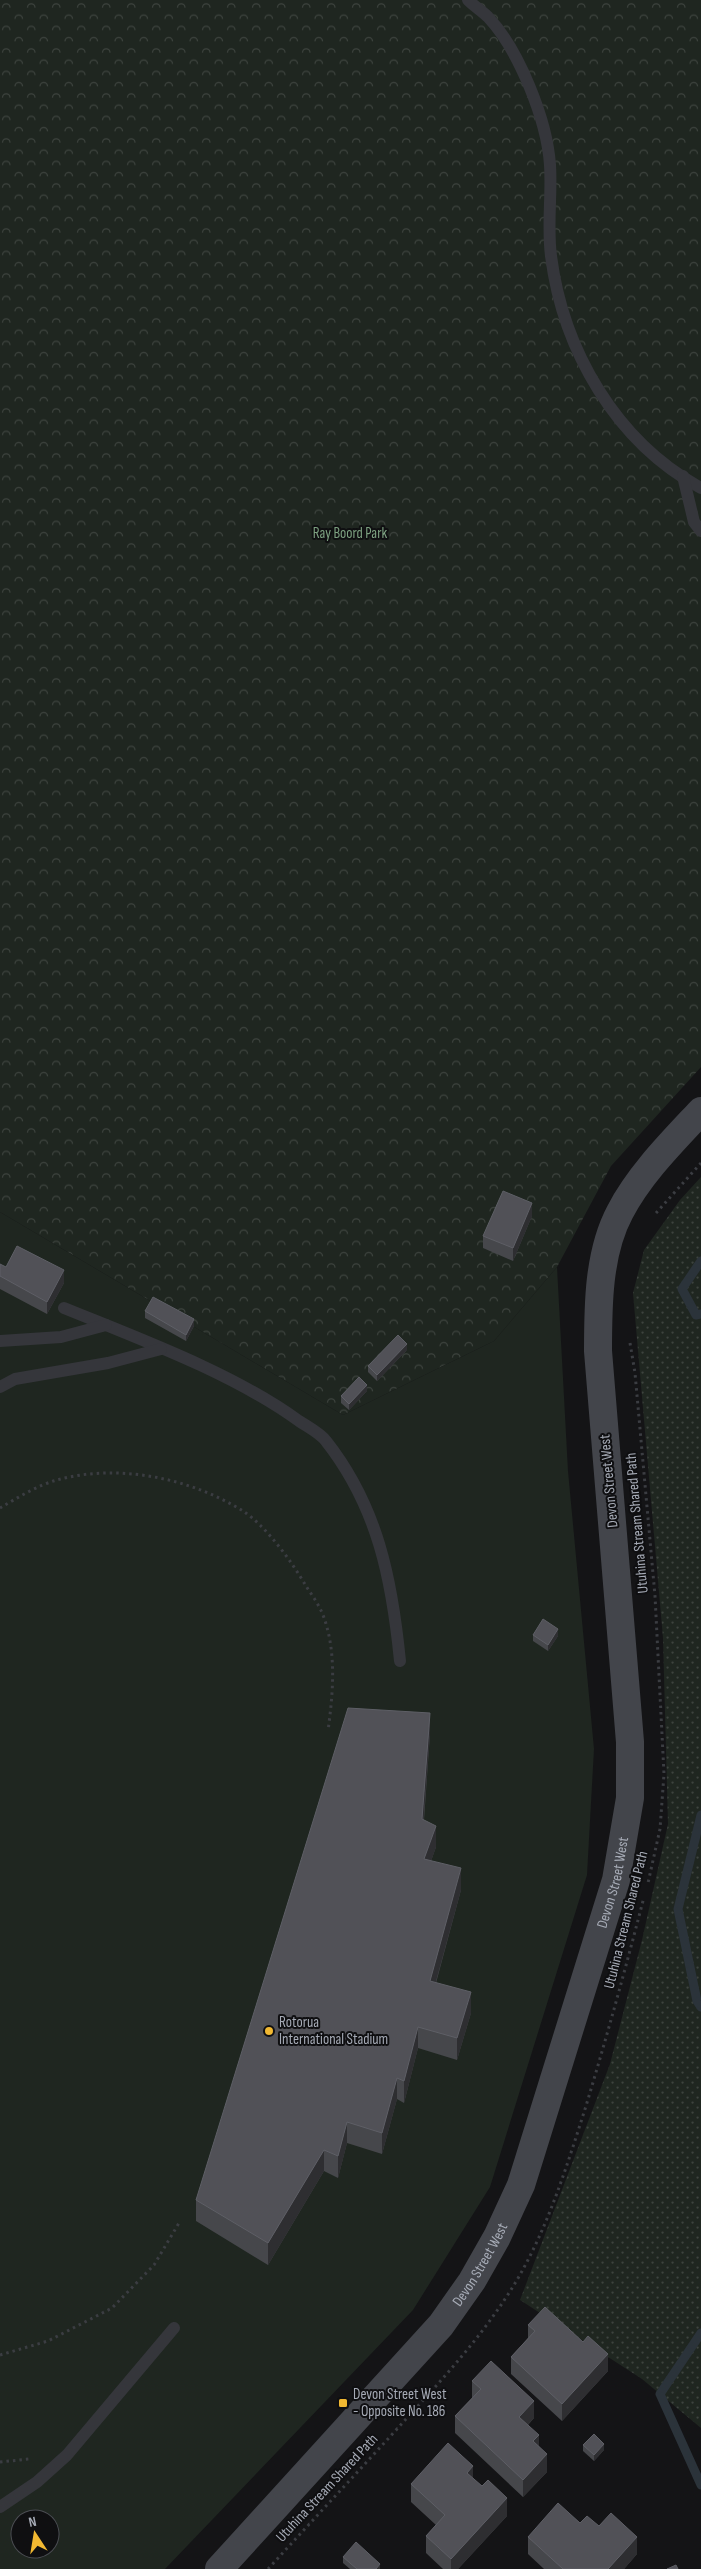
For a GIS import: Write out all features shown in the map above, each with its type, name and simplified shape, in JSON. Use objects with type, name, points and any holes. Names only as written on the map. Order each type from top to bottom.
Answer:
[{"type":"main road","name":"Devon Street West","points":[[219,2569],[441,2325],[472,2281],[497,2237],[521,2186],[616,1880],[630,1798],[630,1742],[598,1351],[598,1297],[604,1259],[619,1213],[651,1168],[701,1112]]},
{"type":"lane","points":[[468,0],[488,18],[511,51],[535,97],[545,134],[550,165],[548,209],[550,255],[560,306],[576,348],[598,390],[628,432],[659,461],[701,488]]},
{"type":"lane","points":[[683,476],[694,522],[701,531]]},
{"type":"lane","points":[[64,1308],[161,1349],[268,1399],[325,1440],[362,1497],[382,1553],[394,1602],[400,1661]]},
{"type":"lane","points":[[0,1341],[61,1337],[106,1325]]},
{"type":"lane","points":[[0,1387],[15,1379],[108,1363],[161,1349]]},
{"type":"lane","points":[[0,2507],[37,2482],[67,2455],[174,2328]]},
{"type":"path","points":[[651,1220],[663,1204],[701,1163]]},
{"type":"path","name":"Utuhina Stream Shared Path","points":[[630,1339],[635,1373],[655,1596],[663,1741],[662,1811],[647,1887]]},
{"type":"path","points":[[0,1508],[57,1480],[117,1472],[162,1479],[202,1492],[244,1512],[279,1546],[323,1615],[334,1681],[328,1732]]},
{"type":"path","name":"Utuhina Stream Shared Path","points":[[268,2569],[466,2352],[506,2298],[553,2204],[617,2004],[625,1961],[645,1895]]},
{"type":"path","points":[[0,2355],[48,2341],[112,2308],[154,2265],[180,2223]]},
{"type":"green space","name":"Ray Boord Park","points":[[0,0],[701,0],[701,1067],[611,1166],[557,1267],[494,1341],[343,1415],[0,1212]]},
{"type":"green space","points":[[701,1177],[701,2428],[642,2379],[520,2300],[610,2064],[642,1940],[668,1824],[663,1638],[633,1293],[644,1250],[680,1200]]},
{"type":"green space","name":"Rotorua International Stadium","points":[[0,1212],[343,1415],[494,1341],[557,1267],[568,1471],[594,1749],[587,1875],[490,2187],[413,2310],[165,2569],[0,2569]]},
{"type":"building","points":[[503,1191],[532,1203],[513,1248],[483,1236]]},
{"type":"building","points":[[17,1246],[64,1270],[47,1302],[0,1276],[0,1264],[6,1267]]},
{"type":"building","points":[[153,1297],[194,1319],[186,1335],[145,1311]]},
{"type":"building","points":[[398,1335],[407,1344],[377,1375],[368,1366]]},
{"type":"building","points":[[359,1377],[367,1385],[349,1404],[341,1396]]},
{"type":"building","points":[[543,1619],[558,1629],[548,1645],[533,1635]]},
{"type":"building","points":[[348,1708],[430,1713],[422,1819],[436,1826],[424,1859],[461,1868],[430,1981],[471,1992],[457,2038],[418,2027],[404,2081],[397,2078],[382,2133],[347,2122],[338,2156],[324,2150],[268,2243],[196,2200]]},
{"type":"building","points":[[545,2307],[583,2342],[588,2336],[608,2354],[562,2404],[511,2357],[535,2331],[528,2325]]},
{"type":"building","points":[[491,2361],[534,2401],[519,2417],[539,2435],[533,2441],[547,2454],[523,2480],[455,2416],[481,2389],[472,2381]]},
{"type":"building","points":[[594,2434],[604,2444],[594,2455],[583,2445]]},
{"type":"building","points":[[448,2443],[473,2466],[467,2473],[482,2486],[488,2480],[507,2498],[451,2559],[426,2536],[445,2515],[411,2484]]},
{"type":"building","points":[[558,2503],[580,2523],[587,2516],[599,2526],[611,2513],[637,2537],[608,2569],[563,2569],[528,2537]]},
{"type":"building","points":[[356,2542],[380,2564],[376,2569],[357,2569],[343,2557]]},
{"type":"building","points":[[676,2565],[678,2569],[667,2569]]},
{"type":"waterway","points":[[701,1261],[682,1289],[696,1315],[701,1314]]},
{"type":"waterway","points":[[701,1815],[678,1909],[697,2001],[701,2007]]},
{"type":"waterway","points":[[701,2333],[660,2394],[701,2485]]},
{"type":"place","name":"Rotorua International Stadium","points":[[269,2031]]},
{"type":"place","name":"Devon Street West - Opposite No. 186","points":[[343,2403]]}]
